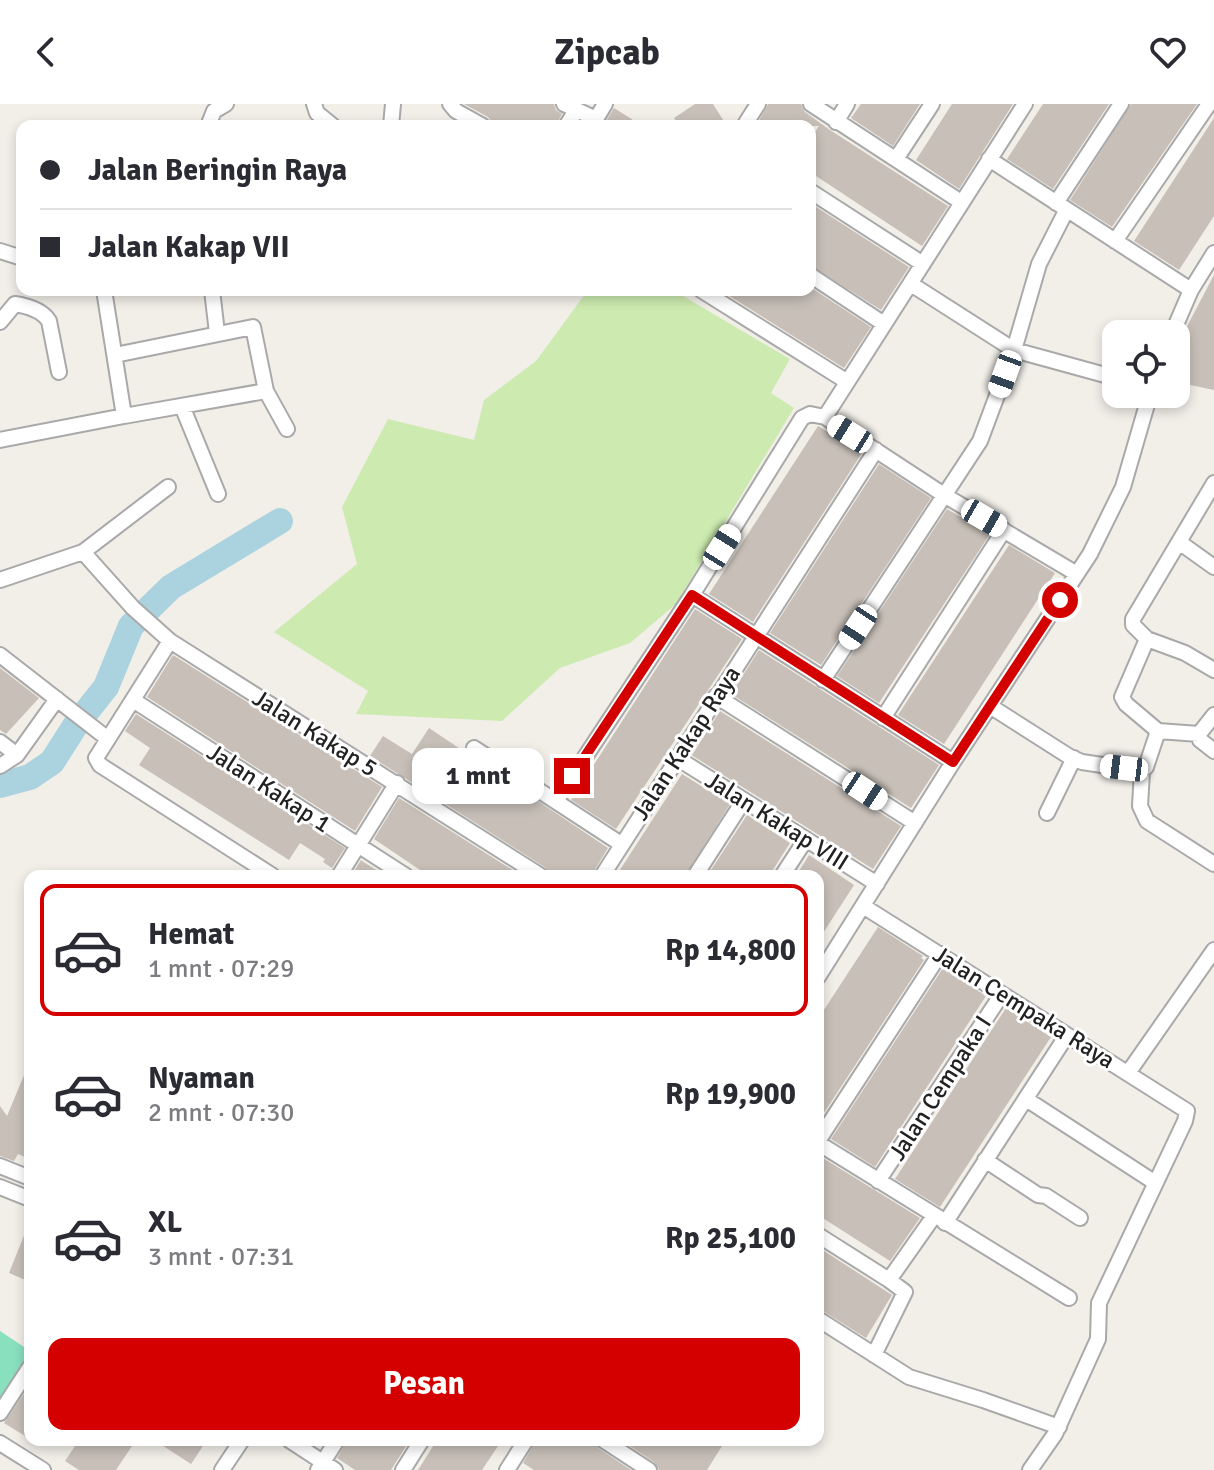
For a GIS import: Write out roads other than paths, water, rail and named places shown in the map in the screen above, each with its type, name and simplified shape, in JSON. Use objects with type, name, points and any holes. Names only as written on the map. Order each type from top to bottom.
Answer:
[{"type":"street","points":[[210,120],[214,111],[226,104]]},
{"type":"street","points":[[314,104],[317,113],[326,120]]},
{"type":"street","points":[[570,107],[596,119],[605,104]]},
{"type":"street","points":[[811,104],[961,202]]},
{"type":"street","points":[[836,122],[847,104]]},
{"type":"street","points":[[896,159],[932,104]]},
{"type":"street","points":[[825,417],[1025,104]]},
{"type":"street","points":[[823,680],[980,441],[1061,207],[1121,104]]},
{"type":"street","points":[[1115,241],[1209,104]]},
{"type":"street","points":[[451,106],[473,120]]},
{"type":"street","points":[[989,159],[1191,290]]},
{"type":"street","points":[[816,195],[923,264]]},
{"type":"street","points":[[1178,320],[1191,290],[1214,253]]},
{"type":"street","points":[[816,279],[884,324]]},
{"type":"street","points":[[911,284],[1014,350],[1102,374]]},
{"type":"street","points":[[105,296],[124,416]]},
{"type":"street","points":[[213,296],[217,333]]},
{"type":"street","points":[[711,296],[846,381]]},
{"type":"street","points":[[0,322],[15,304],[45,315],[49,321],[59,372]]},
{"type":"street","points":[[115,355],[253,327],[266,391],[287,429]]},
{"type":"street","points":[[0,440],[266,391]]},
{"type":"street","points":[[182,406],[218,494]]},
{"type":"street","points":[[824,968],[953,762],[1077,574],[1118,498],[1146,408]]},
{"type":"street","points":[[556,801],[692,595],[802,418],[810,414],[825,417],[944,495],[1077,574]]},
{"type":"street","name":"Jalan Kakap Raya","points":[[606,870],[876,450]]},
{"type":"street","points":[[1214,483],[1133,619],[1133,625],[1147,639],[1185,653],[1214,670]]},
{"type":"street","points":[[0,580],[83,552],[168,487]]},
{"type":"street","points":[[883,718],[1004,530]]},
{"type":"street","points":[[1179,542],[1214,567]]},
{"type":"street","name":"Jalan Kakap 5","points":[[83,552],[133,608],[170,641],[532,870]]},
{"type":"street","points":[[692,595],[953,762]]},
{"type":"street","points":[[1147,639],[1122,697],[1158,731],[1199,734]]},
{"type":"street","points":[[170,641],[96,758],[100,765],[264,870]]},
{"type":"street","points":[[0,655],[108,739]]},
{"type":"street","points":[[716,696],[915,823]]},
{"type":"street","name":"Jalan Kakap 1","points":[[133,700],[396,870]]},
{"type":"street","points":[[0,766],[17,755],[62,703]]},
{"type":"street","points":[[990,706],[1074,758],[1142,771]]},
{"type":"street","points":[[1214,715],[1199,734],[1200,740],[1214,751]]},
{"type":"street","points":[[1158,731],[1142,771],[1140,806],[1147,821],[1214,864]]},
{"type":"street","points":[[0,742],[17,755]]},
{"type":"street","points":[[474,748],[621,844]]},
{"type":"street","name":"Jalan Kakap VIII","points":[[677,758],[877,884]]},
{"type":"street","points":[[1047,813],[1074,758]]},
{"type":"street","points":[[343,870],[397,783]]},
{"type":"street","points":[[699,870],[744,800]]},
{"type":"street","points":[[786,870],[806,839]]},
{"type":"street","name":"Jalan Cempaka Raya","points":[[863,906],[1185,1109],[1185,1121],[1154,1182]]},
{"type":"street","points":[[1128,1073],[1214,950]]},
{"type":"street","points":[[824,1133],[940,954]]},
{"type":"street","name":"Jalan Cempaka I","points":[[878,1181],[1002,994]]},
{"type":"street","points":[[889,1280],[985,1160],[1067,1035]]},
{"type":"street","points":[[1026,1099],[1154,1182],[1099,1303],[1098,1339],[1059,1427],[1030,1470]]},
{"type":"street","points":[[824,1146],[1069,1298]]},
{"type":"street","points":[[985,1160],[1080,1218]]},
{"type":"street","points":[[0,1166],[24,1176]]},
{"type":"street","points":[[0,1187],[24,1197]]},
{"type":"street","points":[[824,1239],[905,1292],[874,1355]]},
{"type":"street","points":[[824,1323],[909,1377],[1059,1427]]},
{"type":"street","points":[[0,1413],[24,1376]]},
{"type":"street","points":[[0,1443],[43,1470]]},
{"type":"street","points":[[222,1470],[238,1446]]},
{"type":"street","points":[[297,1446],[325,1467],[334,1446]]},
{"type":"street","points":[[403,1470],[418,1446]]},
{"type":"street","points":[[513,1468],[523,1446]]},
{"type":"street","points":[[612,1446],[649,1470]]},
{"type":"waterway","points":[[0,785],[30,777],[52,762],[106,687],[131,626],[171,587],[280,521]]}]
